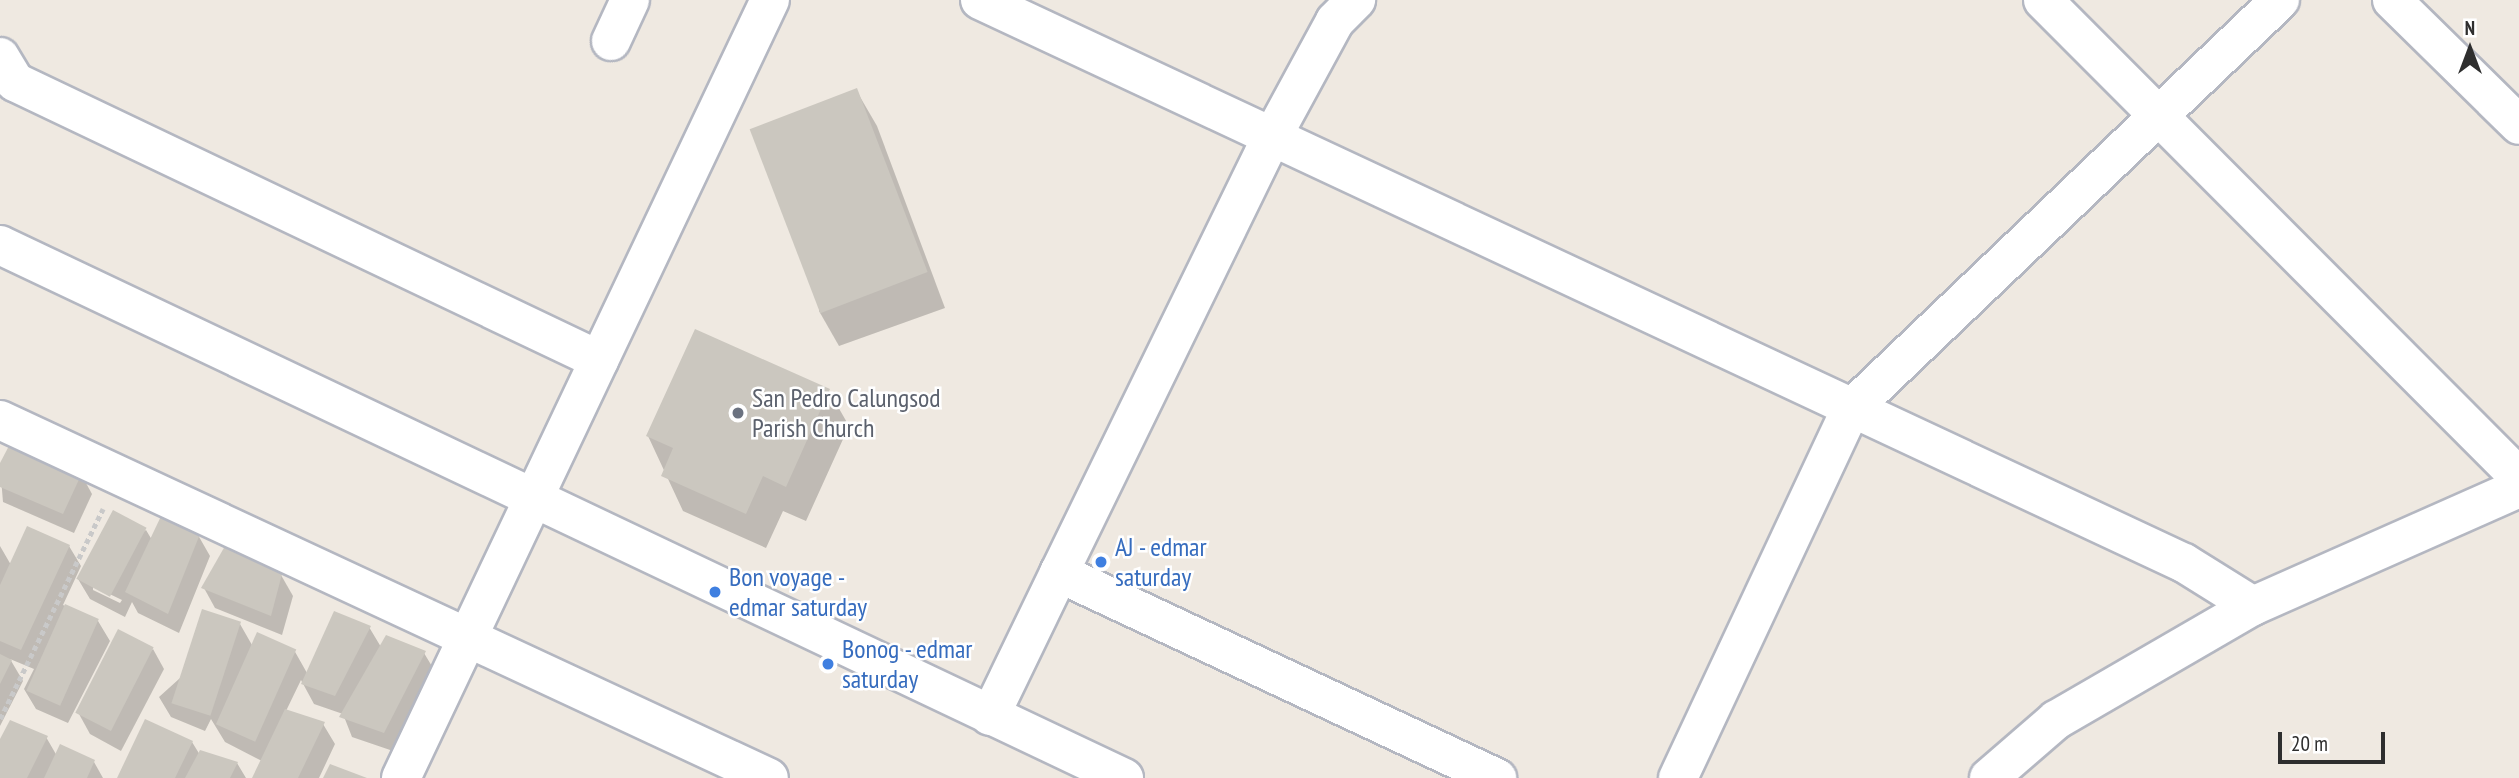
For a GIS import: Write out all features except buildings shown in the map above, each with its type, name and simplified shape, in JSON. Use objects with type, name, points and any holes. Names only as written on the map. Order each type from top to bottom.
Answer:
[{"type":"street","points":[[611,41],[630,0]]},
{"type":"street","points":[[401,778],[769,0]]},
{"type":"street","points":[[980,0],[1850,410],[2184,563],[2253,606]]},
{"type":"street","points":[[990,716],[1271,139],[1335,21],[1356,0]]},
{"type":"street","points":[[2043,0],[2153,114],[2519,477]]},
{"type":"street","points":[[1678,778],[1850,410],[2153,114],[2280,0]]},
{"type":"street","points":[[2392,0],[2519,125]]},
{"type":"street","points":[[0,57],[15,82],[599,360]]},
{"type":"street","points":[[0,245],[1124,778]]},
{"type":"street","points":[[0,421],[747,773]]},
{"type":"street","points":[[1989,778],[2056,720],[2253,606],[2519,488]]},
{"type":"street","points":[[1059,573],[1497,778]]},
{"type":"path","points":[[0,719],[119,477]]},
{"type":"place","name":"San Pedro Calungsod Parish Church","points":[[738,413]]},
{"type":"place","name":"AJ - edmar saturday","points":[[1101,562]]},
{"type":"place","name":"Bon voyage - edmar saturday","points":[[715,592]]},
{"type":"place","name":"Bonog - edmar saturday","points":[[828,664]]}]
